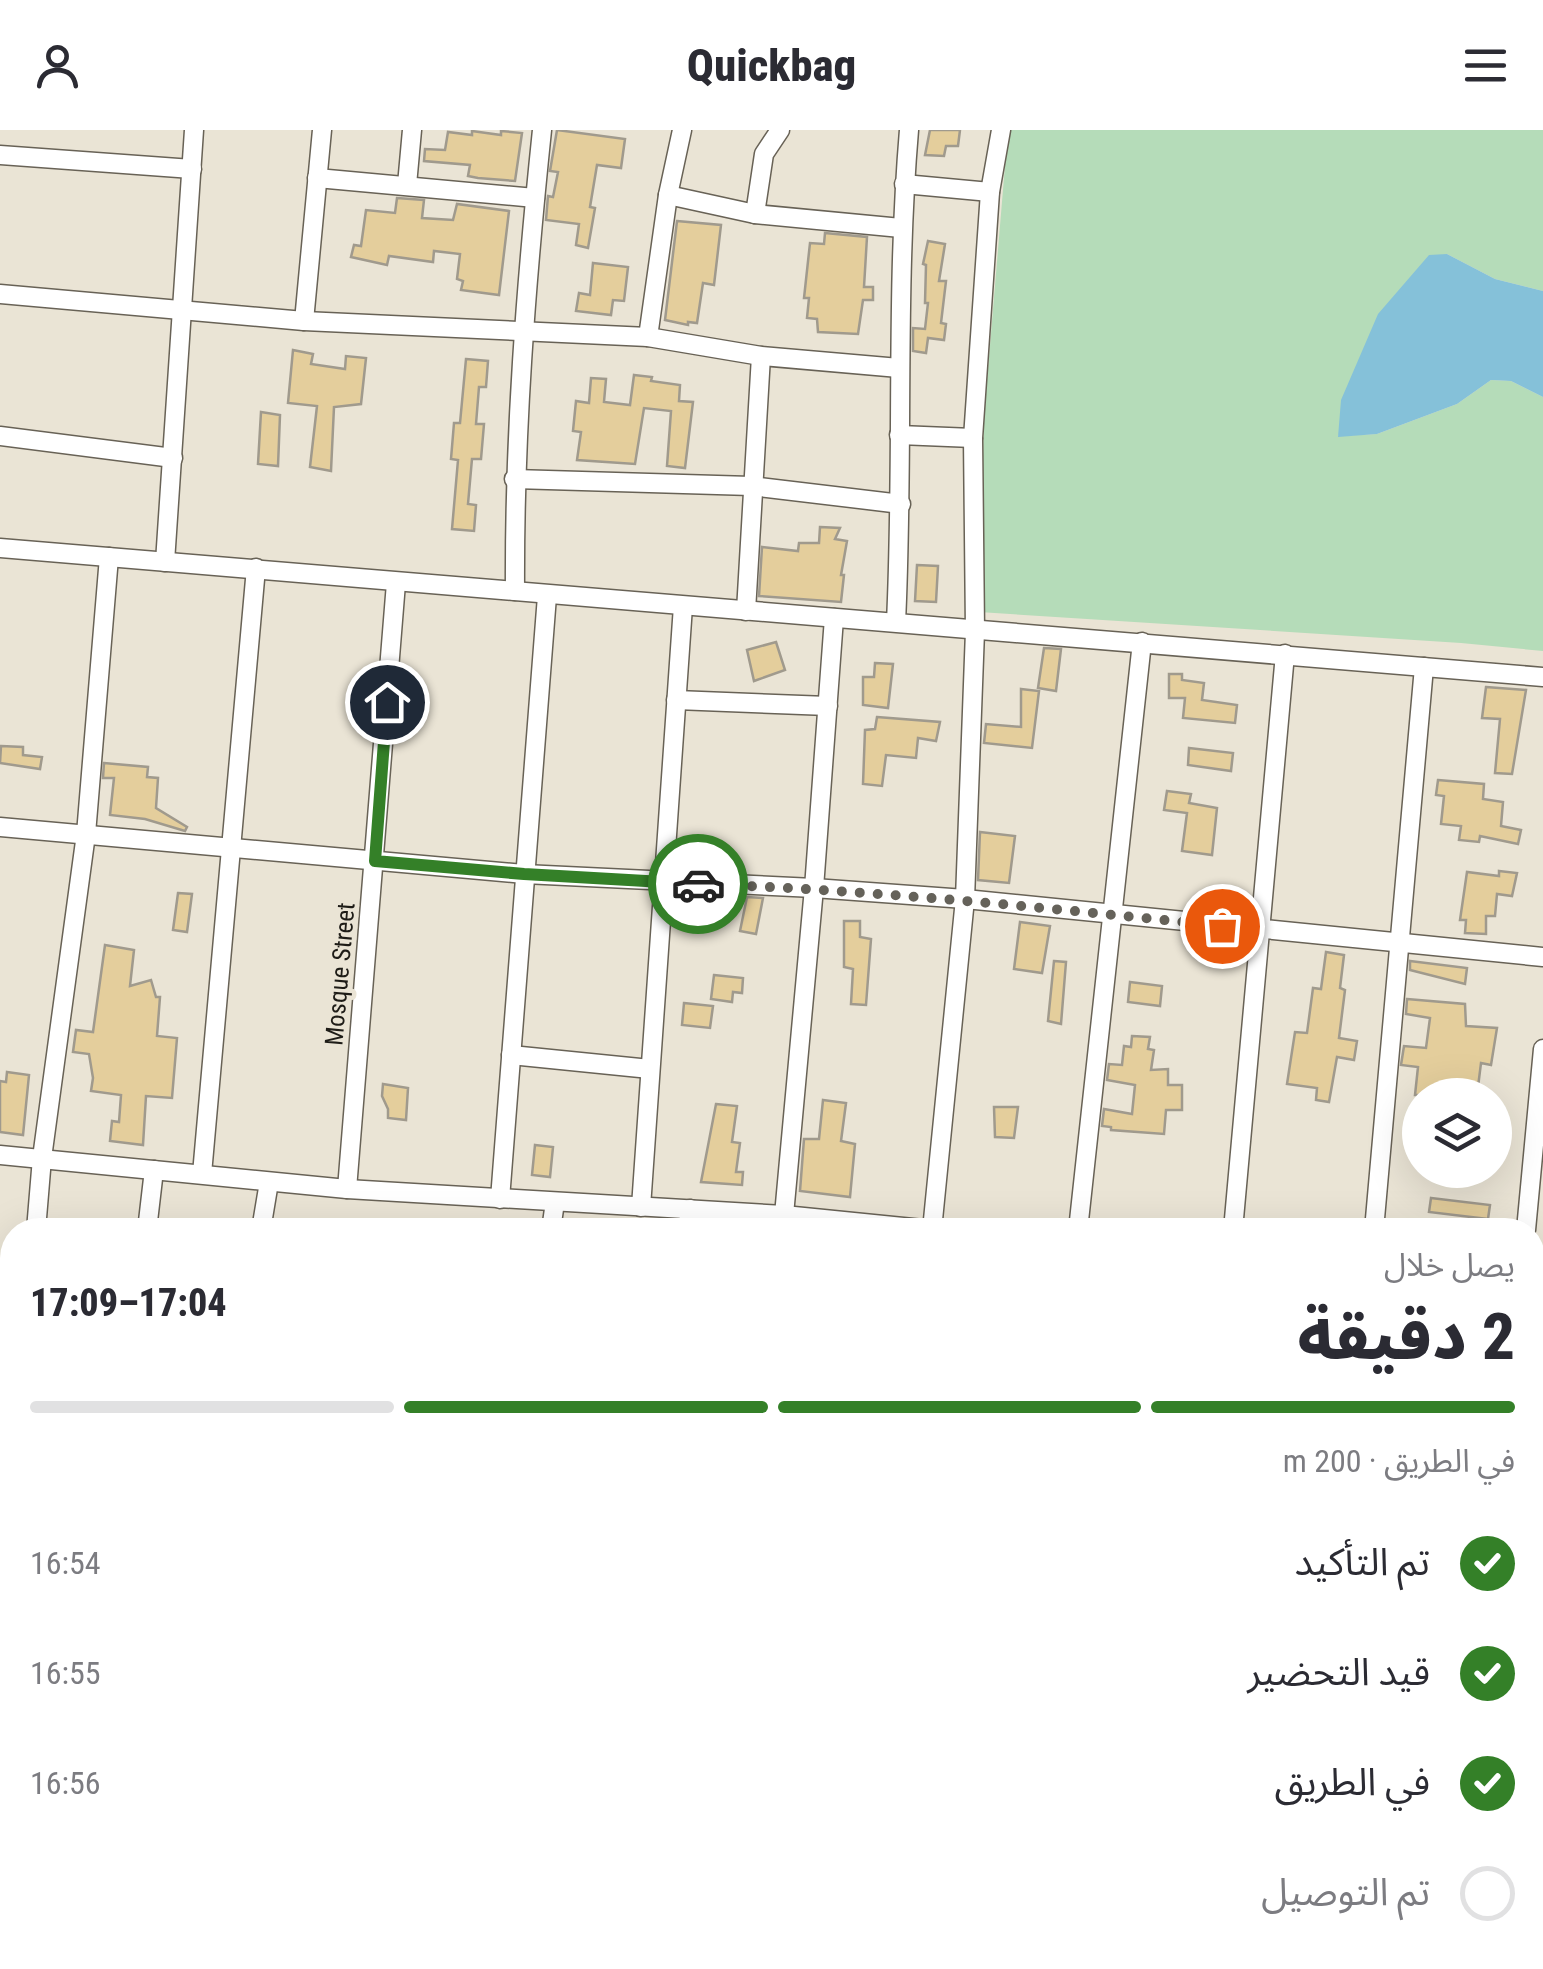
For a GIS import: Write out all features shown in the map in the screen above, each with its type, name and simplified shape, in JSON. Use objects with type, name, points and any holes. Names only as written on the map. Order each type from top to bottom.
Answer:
[{"type":"street","points":[[165,562],[194,130]]},
{"type":"street","points":[[304,321],[322,130]]},
{"type":"street","points":[[407,185],[412,130]]},
{"type":"street","points":[[515,591],[514,479],[522,330],[542,130]]},
{"type":"street","points":[[648,337],[668,195],[682,130]]},
{"type":"street","points":[[756,214],[764,154],[780,130]]},
{"type":"street","points":[[896,622],[901,504],[901,228],[909,130]]},
{"type":"street","points":[[933,1218],[964,900],[975,631],[973,438],[990,192],[1001,130]]},
{"type":"street","points":[[0,155],[192,169]]},
{"type":"street","points":[[317,178],[535,198]]},
{"type":"street","points":[[904,184],[990,192]]},
{"type":"street","points":[[668,195],[756,214],[901,228]]},
{"type":"street","points":[[0,294],[304,321],[648,337],[761,356],[899,368]]},
{"type":"street","points":[[746,611],[761,356]]},
{"type":"street","points":[[0,436],[173,458]]},
{"type":"street","points":[[899,436],[973,438]]},
{"type":"street","points":[[514,479],[752,486],[901,504]]},
{"type":"street","points":[[0,548],[1543,677]]},
{"type":"street","points":[[37,1218],[86,834],[110,557]]},
{"type":"street","points":[[202,1174],[256,568]]},
{"type":"street","name":"Mosque Street","points":[[347,1190],[396,583]]},
{"type":"street","points":[[500,1199],[548,596]]},
{"type":"street","points":[[641,1207],[683,606]]},
{"type":"street","points":[[784,1216],[834,618]]},
{"type":"street","points":[[1079,1218],[1142,642]]},
{"type":"street","points":[[1234,1218],[1285,654]]},
{"type":"street","points":[[1375,1218],[1424,667]]},
{"type":"street","points":[[676,700],[828,706]]},
{"type":"street","points":[[0,827],[524,874],[814,888],[964,900],[1543,957]]},
{"type":"street","points":[[1527,1218],[1543,1049]]},
{"type":"street","points":[[510,1056],[650,1070]]},
{"type":"street","points":[[0,1155],[347,1190],[789,1218]]},
{"type":"street","points":[[149,1218],[154,1170]]},
{"type":"street","points":[[262,1218],[269,1182]]},
{"type":"street","points":[[553,1218],[555,1202]]},
{"type":"street","points":[[689,1218],[690,1209]]},
{"type":"green space","points":[[1008,130],[1543,130],[1543,291],[1495,279],[1447,254],[1338,436],[1377,434],[1457,404],[1491,380],[1511,381],[1543,397],[1543,651],[979,612],[984,417]]},
{"type":"water","points":[[1447,254],[1495,279],[1543,291],[1543,397],[1511,381],[1491,380],[1457,404],[1377,434],[1338,437],[1341,400],[1378,314],[1429,255]]},
{"type":"building","points":[[557,130],[625,139],[621,168],[597,165],[588,248],[576,245],[579,224],[546,220],[548,196],[553,197],[558,172],[550,171]]},
{"type":"building","points":[[930,130],[960,130],[958,146],[946,146],[944,156],[925,155]]},
{"type":"building","points":[[472,131],[522,133],[515,181],[468,176],[470,165],[424,161],[425,149],[445,150],[448,132],[472,135]]},
{"type":"building","points":[[397,198],[424,200],[422,218],[453,220],[457,204],[509,211],[499,295],[461,290],[463,281],[457,279],[460,254],[434,251],[433,262],[389,256],[387,265],[351,257],[354,245],[361,246],[366,210],[395,213]]},
{"type":"building","points":[[677,221],[721,225],[714,285],[703,283],[697,323],[688,325],[665,320]]},
{"type":"building","points":[[825,233],[867,237],[864,287],[873,287],[873,300],[863,300],[858,334],[818,332],[817,319],[807,318],[809,298],[804,298],[810,243],[824,244]]},
{"type":"building","points":[[928,241],[945,244],[939,281],[946,281],[941,323],[946,324],[944,340],[928,338],[926,353],[913,351],[913,328],[925,329],[928,303],[923,264]]},
{"type":"building","points":[[593,263],[628,267],[624,301],[613,300],[611,315],[576,311],[579,293],[590,295]]},
{"type":"building","points":[[293,350],[313,354],[311,364],[345,369],[346,356],[366,358],[361,404],[334,407],[331,471],[310,467],[317,406],[288,403]]},
{"type":"building","points":[[466,359],[488,361],[486,387],[479,387],[476,424],[484,424],[481,459],[472,459],[468,504],[476,505],[474,531],[452,529],[458,460],[451,459],[454,423],[460,423]]},
{"type":"building","points":[[634,375],[680,385],[679,401],[693,402],[685,468],[667,466],[671,411],[644,408],[635,464],[577,460],[581,432],[573,431],[576,401],[589,403],[591,378],[606,379],[604,402],[630,405]]},
{"type":"building","points":[[261,412],[280,415],[278,466],[258,464]]},
{"type":"building","points":[[820,527],[840,528],[835,539],[847,541],[841,602],[759,596],[762,547],[798,551],[799,543],[819,543]]},
{"type":"building","points":[[917,565],[938,566],[936,602],[915,601]]},
{"type":"building","points":[[776,642],[785,670],[754,681],[747,650]]},
{"type":"building","points":[[1044,648],[1061,649],[1056,691],[1038,688]]},
{"type":"building","points":[[875,663],[893,664],[888,708],[863,705],[863,677],[874,677]]},
{"type":"building","points":[[1169,674],[1182,674],[1182,680],[1204,683],[1202,700],[1237,705],[1235,723],[1183,718],[1185,698],[1169,698]]},
{"type":"building","points":[[1486,687],[1526,690],[1512,774],[1495,773],[1500,719],[1482,718]]},
{"type":"building","points":[[1021,689],[1039,691],[1032,748],[984,743],[986,724],[1021,727]]},
{"type":"building","points":[[877,717],[940,722],[936,741],[918,738],[916,758],[886,755],[882,786],[863,784],[865,730],[875,729]]},
{"type":"building","points":[[1,746],[23,747],[23,755],[42,757],[40,769],[0,763]]},
{"type":"building","points":[[1189,748],[1233,753],[1231,771],[1188,765]]},
{"type":"building","points":[[104,763],[148,767],[147,777],[158,778],[156,808],[187,827],[185,831],[145,819],[110,815],[114,778],[103,778]]},
{"type":"building","points":[[1438,780],[1484,784],[1483,799],[1503,802],[1501,826],[1521,830],[1518,844],[1480,836],[1479,842],[1459,840],[1461,826],[1441,824],[1444,796],[1436,795]]},
{"type":"building","points":[[1167,791],[1191,794],[1189,803],[1217,808],[1212,855],[1182,851],[1187,813],[1164,810]]},
{"type":"building","points":[[980,832],[1015,836],[1009,883],[978,880]]},
{"type":"building","points":[[1499,871],[1517,873],[1512,896],[1497,894],[1495,916],[1486,916],[1486,934],[1465,933],[1466,920],[1460,920],[1467,872],[1499,876]]},
{"type":"building","points":[[178,893],[192,894],[187,932],[173,930]]},
{"type":"building","points":[[747,897],[763,898],[756,934],[740,931]]},
{"type":"building","points":[[844,921],[860,921],[860,937],[871,939],[866,1005],[851,1004],[853,969],[844,967]]},
{"type":"building","points":[[1020,922],[1050,926],[1042,973],[1014,969]]},
{"type":"building","points":[[105,945],[134,950],[130,986],[151,980],[156,997],[160,997],[157,1036],[177,1038],[172,1098],[146,1096],[143,1145],[110,1141],[112,1121],[119,1122],[121,1095],[91,1091],[89,1054],[73,1052],[76,1030],[93,1032]]},
{"type":"building","points":[[1326,952],[1344,955],[1340,988],[1345,990],[1339,1038],[1357,1041],[1354,1060],[1337,1057],[1329,1102],[1316,1100],[1317,1088],[1287,1084],[1295,1032],[1307,1033],[1313,988],[1321,989]]},
{"type":"building","points":[[1054,961],[1066,962],[1061,1024],[1048,1021]]},
{"type":"building","points":[[1410,961],[1467,968],[1465,984],[1410,970]]},
{"type":"building","points":[[714,975],[743,978],[742,993],[733,992],[732,1002],[711,999]]},
{"type":"building","points":[[1130,982],[1162,986],[1160,1006],[1128,1002]]},
{"type":"building","points":[[1407,999],[1465,1004],[1466,1026],[1497,1028],[1491,1065],[1481,1063],[1479,1078],[1417,1078],[1418,1067],[1401,1065],[1404,1046],[1426,1048],[1430,1018],[1406,1014]]},
{"type":"building","points":[[684,1003],[713,1006],[710,1028],[682,1025]]},
{"type":"building","points":[[1132,1036],[1150,1037],[1148,1049],[1154,1050],[1151,1070],[1168,1069],[1168,1085],[1182,1085],[1182,1110],[1166,1110],[1164,1134],[1102,1126],[1104,1109],[1132,1114],[1135,1085],[1107,1080],[1109,1064],[1122,1065],[1124,1046],[1131,1047]]},
{"type":"building","points":[[7,1072],[29,1075],[23,1135],[0,1132],[0,1081],[6,1082]]},
{"type":"building","points":[[383,1084],[408,1088],[406,1120],[388,1118]]},
{"type":"building","points":[[823,1100],[846,1103],[841,1141],[855,1144],[850,1197],[800,1191],[804,1139],[819,1139]]},
{"type":"building","points":[[716,1104],[737,1106],[732,1142],[740,1143],[736,1172],[743,1172],[742,1185],[701,1182]]},
{"type":"building","points":[[994,1107],[1018,1107],[1014,1138],[995,1137]]},
{"type":"building","points":[[535,1145],[553,1147],[550,1177],[532,1175]]},
{"type":"building","points":[[1431,1198],[1490,1205],[1488,1218],[1429,1212]]},
{"type":"way so far","points":[[698,884],[964,900],[1222,926]]},
{"type":"route","points":[[387,702],[375,861],[698,884]]}]
